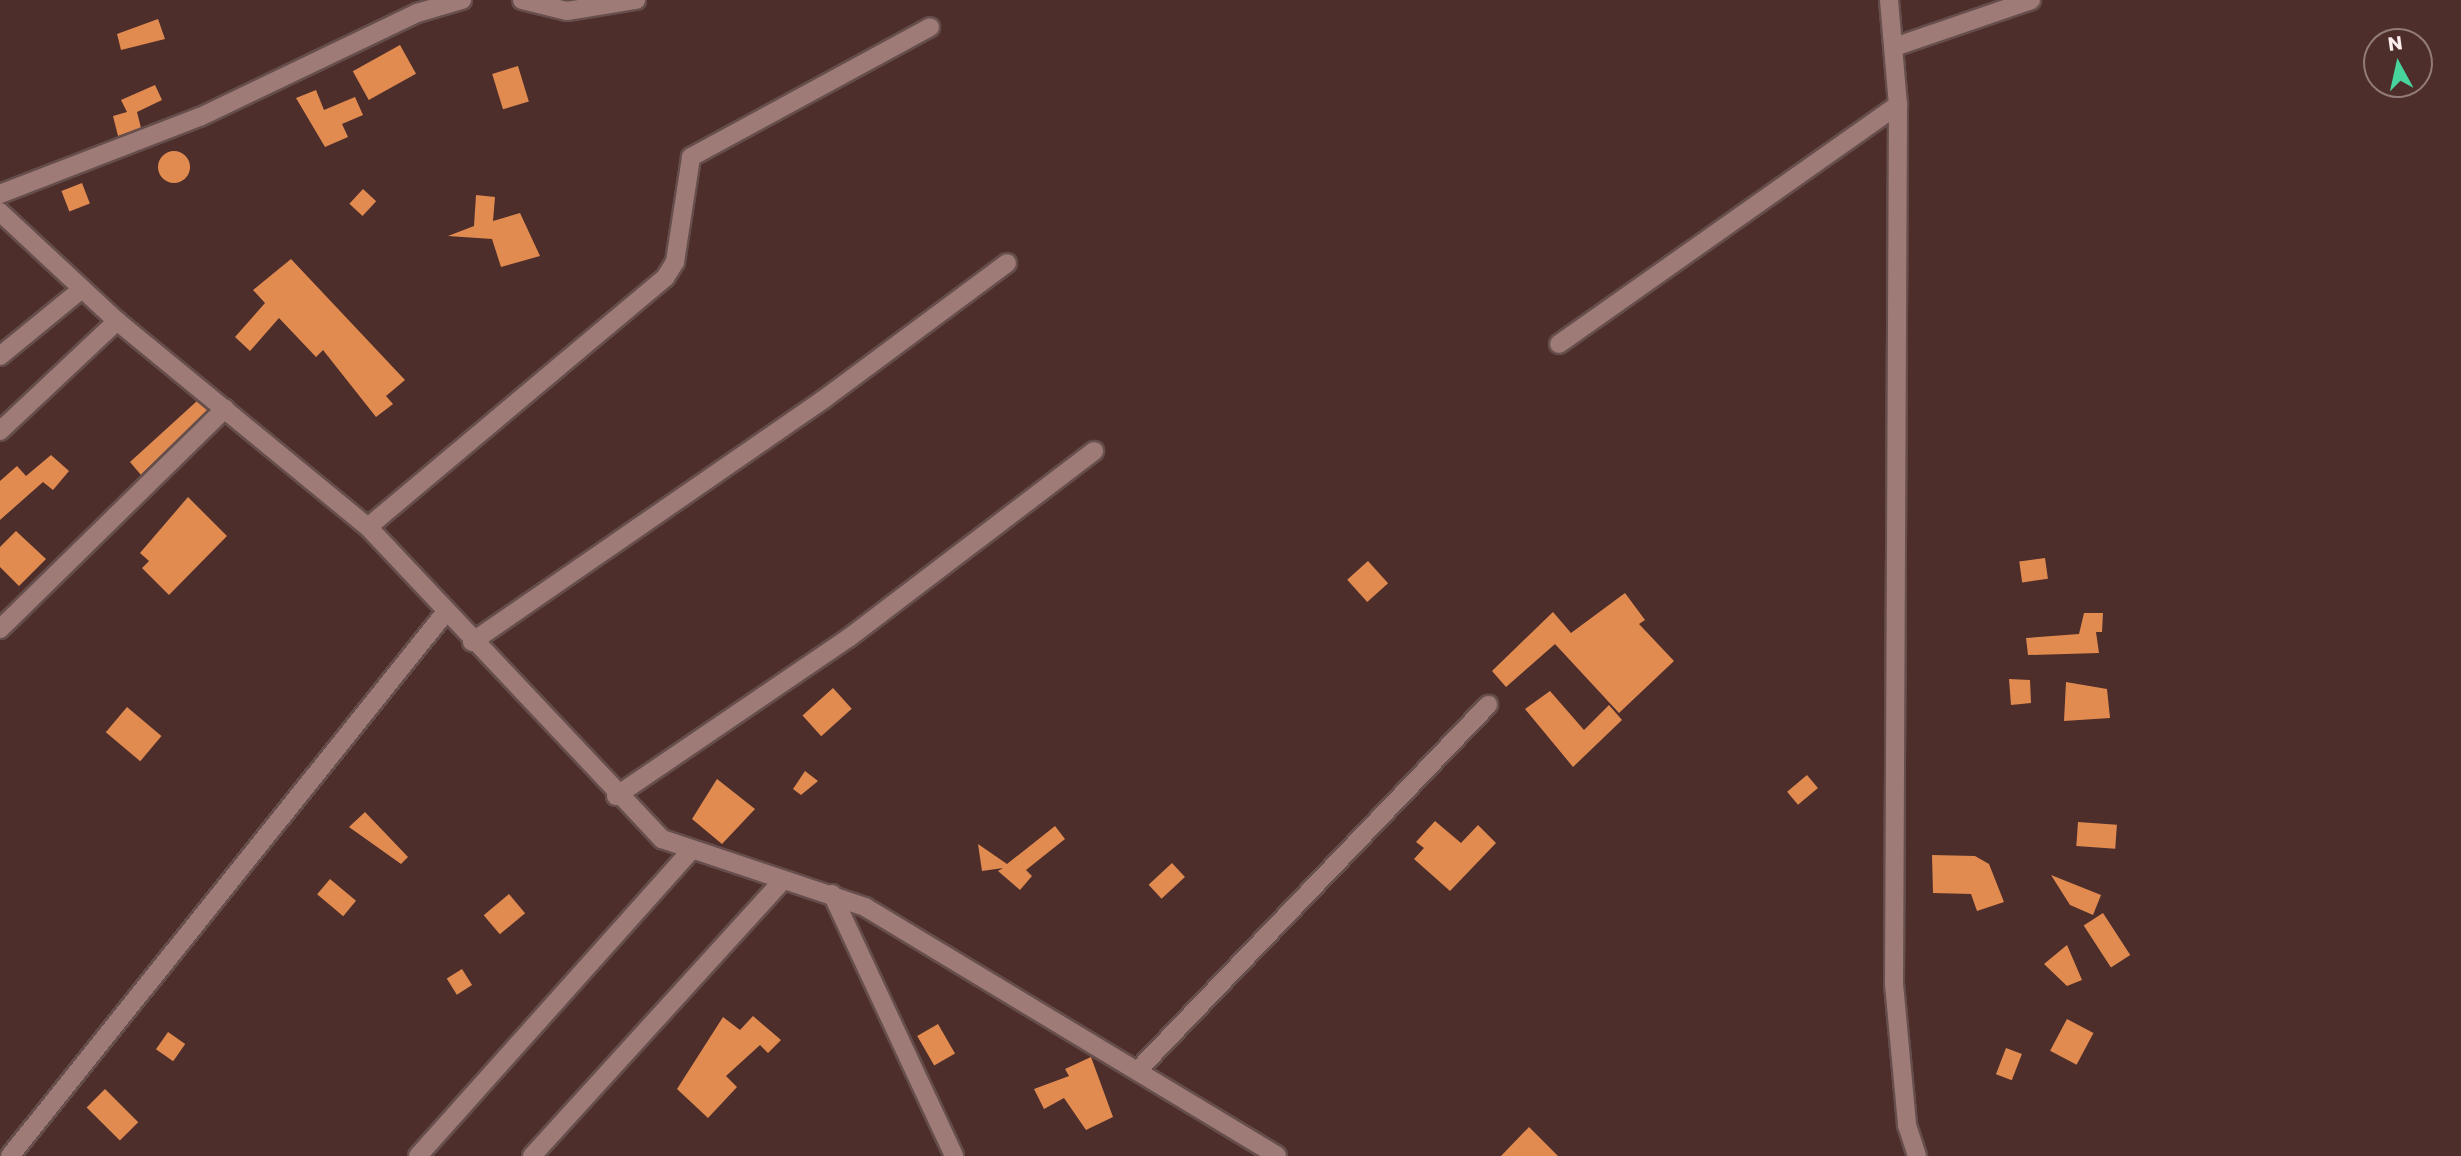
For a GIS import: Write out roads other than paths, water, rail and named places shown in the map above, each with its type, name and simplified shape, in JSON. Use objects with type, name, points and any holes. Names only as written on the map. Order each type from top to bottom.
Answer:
[{"type":"street","points":[[0,194],[200,117],[417,13],[462,0]]},
{"type":"street","points":[[522,0],[567,11],[635,0]]},
{"type":"street","points":[[1889,0],[1898,105],[1895,984],[1908,1125],[1917,1156]]},
{"type":"street","points":[[1894,47],[2031,0]]},
{"type":"street","points":[[368,527],[665,278],[675,262],[691,158],[930,27]]},
{"type":"street","points":[[1559,344],[1898,105]]},
{"type":"street","points":[[0,212],[117,321],[368,527],[616,796],[662,839],[691,851],[832,894],[865,907],[1277,1156]]},
{"type":"street","points":[[472,642],[824,399],[1007,263]]},
{"type":"street","points":[[0,356],[82,289]]},
{"type":"street","points":[[0,431],[117,321]]},
{"type":"street","points":[[0,629],[225,410]]},
{"type":"street","points":[[616,796],[849,637],[1094,451]]},
{"type":"street","points":[[10,1156],[445,613]]},
{"type":"street","points":[[1138,1070],[1488,705]]},
{"type":"street","points":[[418,1156],[691,851]]},
{"type":"street","points":[[532,1156],[783,880]]},
{"type":"street","points":[[832,894],[945,1152]]}]
